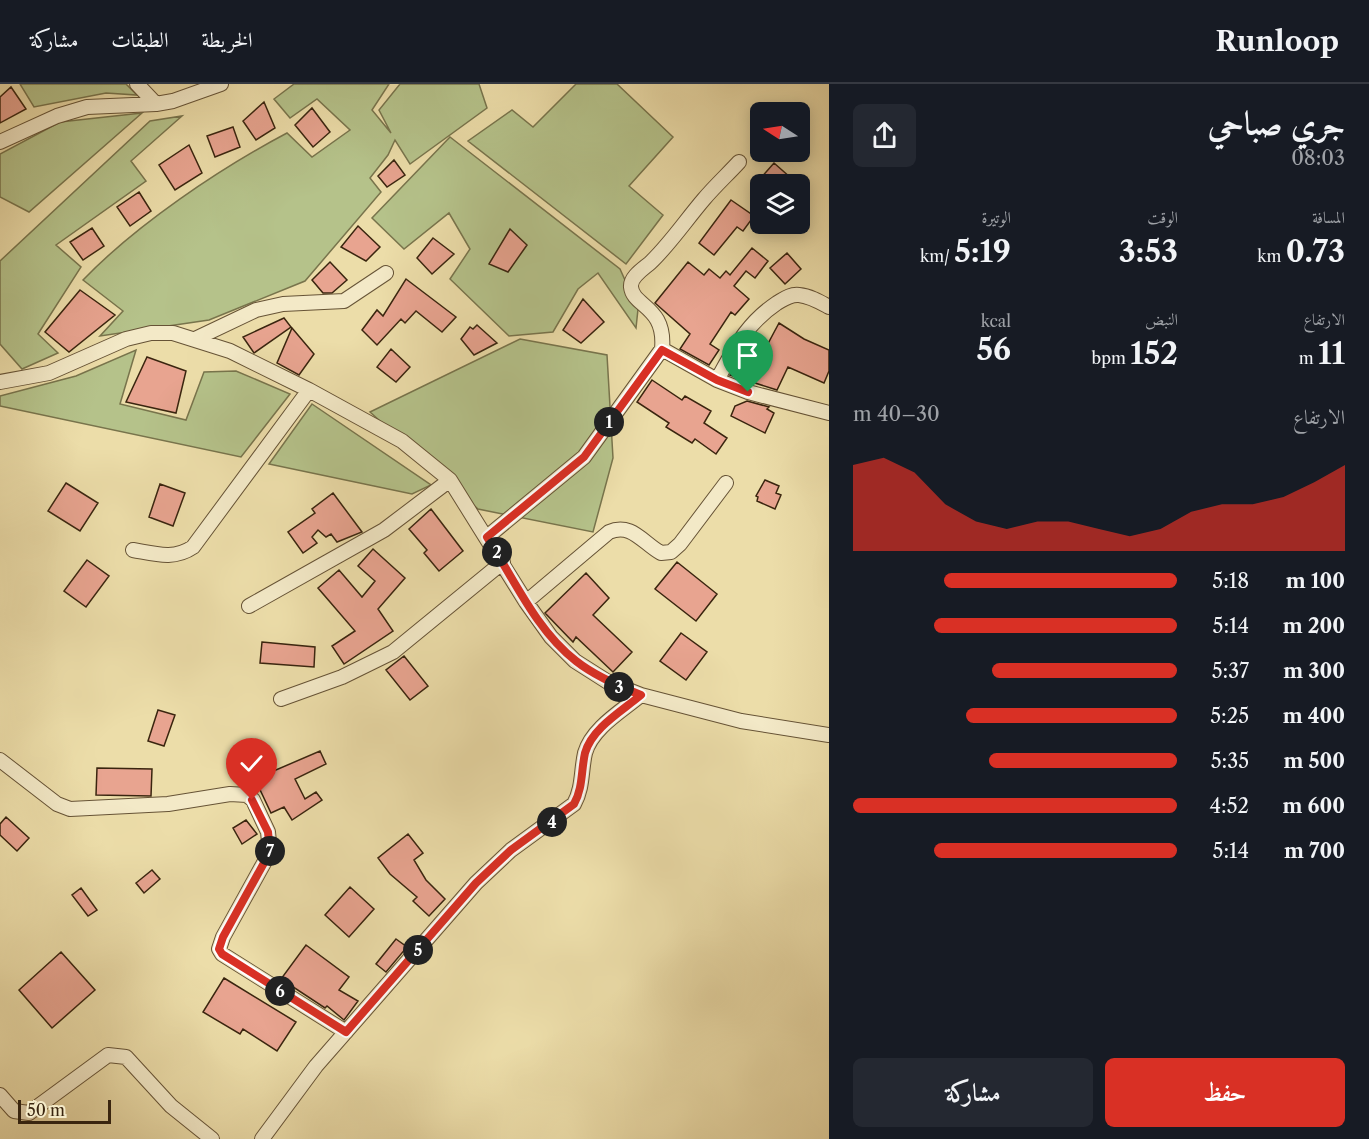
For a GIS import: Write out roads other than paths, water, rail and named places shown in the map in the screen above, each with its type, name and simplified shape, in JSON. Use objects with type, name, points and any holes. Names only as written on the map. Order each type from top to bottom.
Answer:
[{"type":"street","points":[[137,84],[156,104]]},
{"type":"street","points":[[0,142],[57,116],[87,107],[156,104],[173,101],[221,84]]},
{"type":"street","points":[[487,537],[584,457],[662,350],[664,333],[656,315],[631,290],[630,285],[739,162]]},
{"type":"street","points":[[195,339],[256,310],[283,304],[344,301],[386,273]]},
{"type":"street","points":[[717,380],[746,329],[781,301],[789,296],[799,295],[829,307]]},
{"type":"street","points":[[0,382],[49,373],[126,339],[151,333],[173,333],[250,360],[402,441],[450,480],[526,602],[551,637],[575,661],[608,682],[641,695],[741,721],[829,735]]},
{"type":"street","points":[[662,350],[717,380],[748,392],[829,413]]},
{"type":"street","points":[[134,550],[171,556],[182,554],[193,547],[309,390]]},
{"type":"street","points":[[249,606],[384,530],[450,480]]},
{"type":"street","points":[[526,602],[609,532],[620,527],[630,530],[661,553],[670,552],[680,544],[726,483]]},
{"type":"street","points":[[281,699],[342,677],[393,652],[503,562]]},
{"type":"street","points":[[262,1139],[310,1073],[476,883],[511,850],[574,804],[580,794],[585,753],[591,740],[641,695]]},
{"type":"street","points":[[0,759],[57,804],[70,808],[168,804],[230,794],[247,795],[252,800],[268,832],[270,852],[223,937],[219,949],[222,954],[346,1032]]},
{"type":"street","points":[[0,1095],[14,1111],[29,1113],[108,1055],[117,1054],[126,1057],[171,1106],[212,1139]]}]
